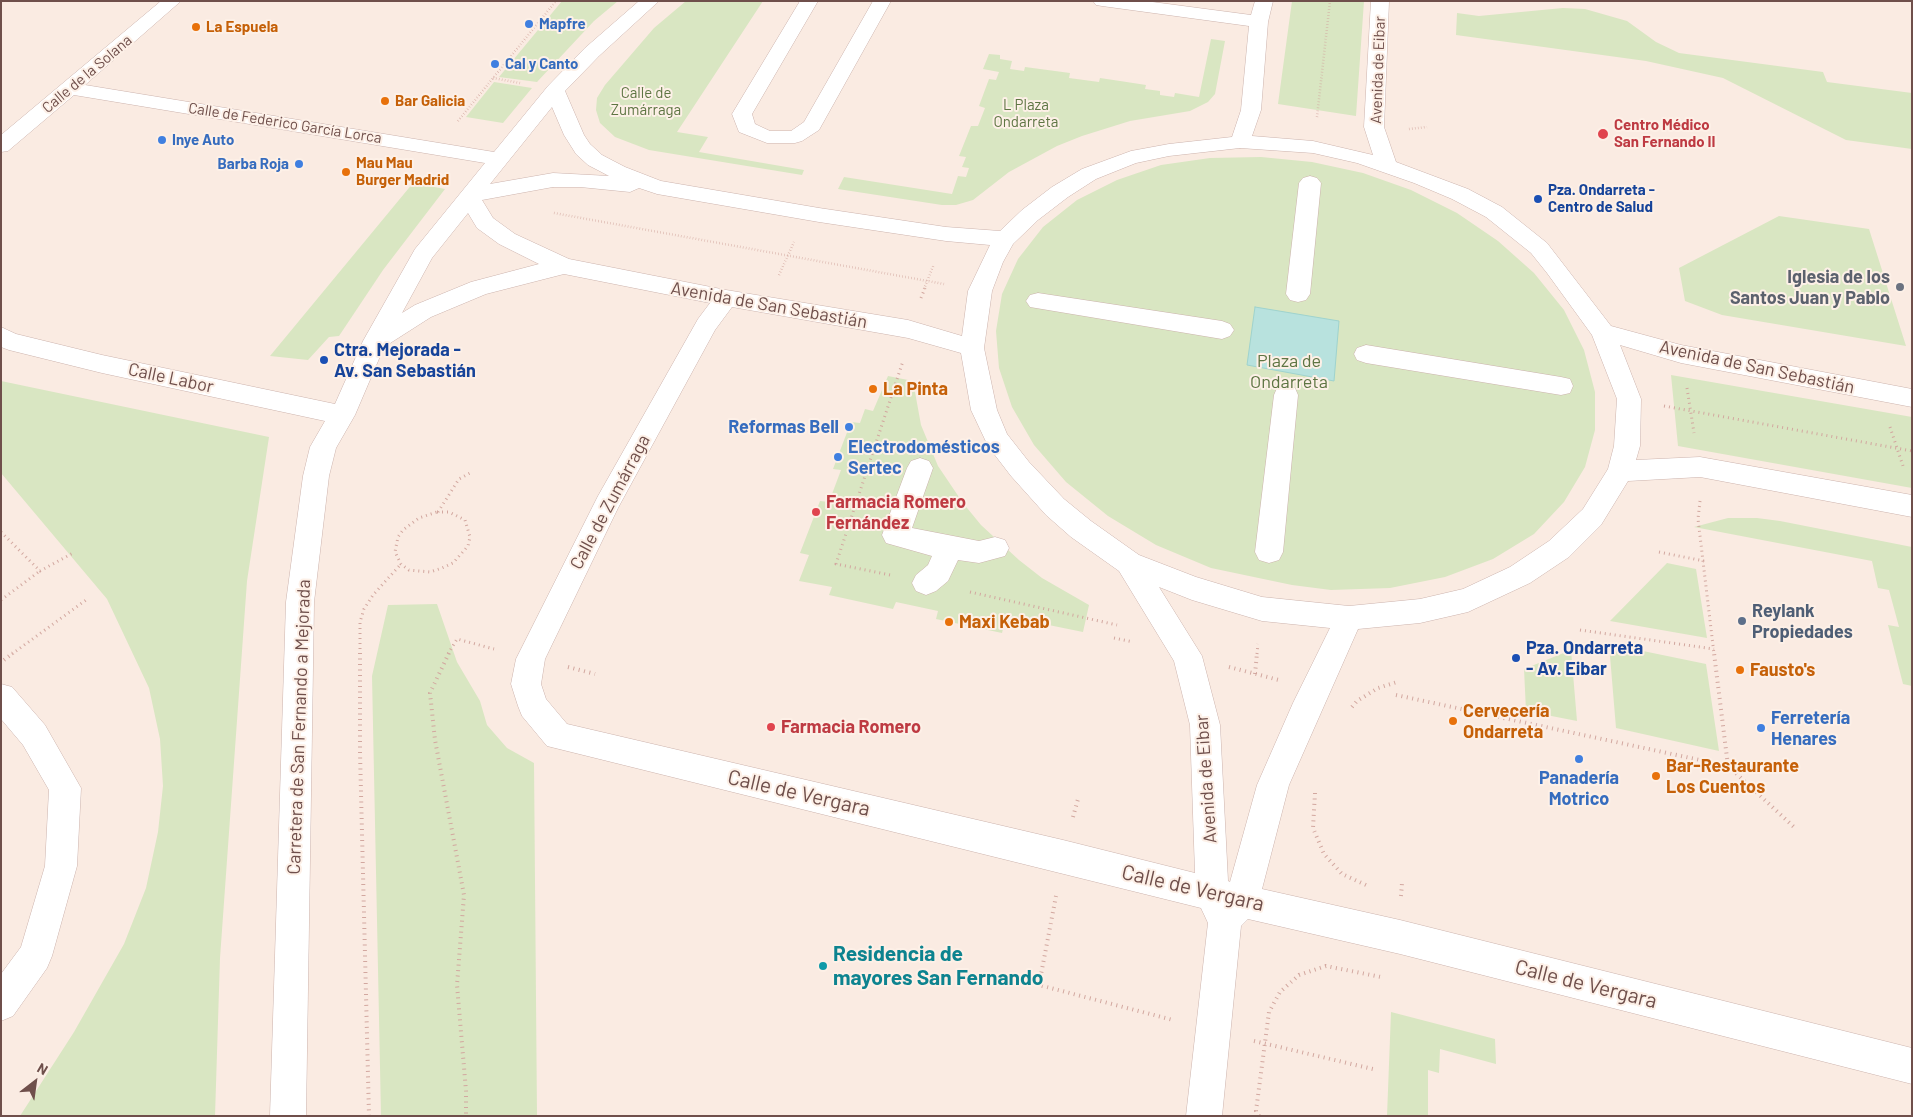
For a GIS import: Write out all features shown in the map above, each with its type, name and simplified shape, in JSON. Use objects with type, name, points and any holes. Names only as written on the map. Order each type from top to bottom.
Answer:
[{"type":"street","name":"Calle de la Solana","points":[[1,146],[172,1]]},
{"type":"street","name":"Carretera de San Fernando a Mejorada","points":[[288,1116],[300,602],[316,476],[323,448],[342,415],[375,342],[424,254],[555,90],[592,52],[650,1]]},
{"type":"street","points":[[809,1],[742,114],[746,128],[767,137],[795,137],[812,126],[882,1]]},
{"type":"street","points":[[1102,1],[1259,22]]},
{"type":"street","points":[[1240,142],[1251,110],[1259,22],[1264,1]]},
{"type":"street","name":"Avenida de Eibar","points":[[1380,1],[1374,127],[1387,166]]},
{"type":"street","name":"Calle de Federico García Lorca","points":[[70,88],[499,159]]},
{"type":"street","points":[[555,90],[574,135],[595,160],[618,172],[657,187]]},
{"type":"street","points":[[1240,142],[1313,147],[1387,166],[1460,194],[1494,212],[1514,227],[1539,248],[1603,332],[1629,399],[1627,446],[1620,471],[1592,517],[1559,549],[1520,575],[1468,600],[1420,611],[1349,618],[1262,608],[1192,588],[1129,563],[1081,529],[1055,507],[1020,469],[997,439],[984,410],[972,348],[980,291],[992,262],[1005,239],[1030,215],[1060,192],[1089,174],[1131,158],[1169,150],[1240,142]]},
{"type":"street","points":[[469,196],[529,183],[552,180],[580,180],[657,187],[819,216],[946,234],[1005,239]]},
{"type":"street","points":[[1298,294],[1310,183]]},
{"type":"street","name":"Avenida de San Sebastián","points":[[469,196],[485,224],[532,253],[564,266],[726,298],[908,330],[972,348]]},
{"type":"street","name":"Avenida de San Sebastián","points":[[375,342],[423,311],[479,288],[564,266]]},
{"type":"street","name":"Calle de Zumárraga","points":[[531,659],[607,504],[706,325],[726,298]]},
{"type":"street","points":[[1038,300],[1222,330]]},
{"type":"street","name":"Avenida de San Sebastián","points":[[1603,332],[1681,354],[1912,398]]},
{"type":"street","name":"Calle Labor","points":[[1,336],[9,341],[102,364],[342,415]]},
{"type":"street","points":[[1366,354],[1561,386]]},
{"type":"street","points":[[1268,552],[1286,395]]},
{"type":"street","points":[[920,468],[896,535],[923,543],[978,552],[995,548]]},
{"type":"street","points":[[1620,471],[1700,468],[1912,506]]},
{"type":"street","points":[[926,583],[938,573],[950,548]]},
{"type":"street","name":"Avenida de Eibar","points":[[1129,563],[1187,656],[1205,725],[1226,905],[1204,1116]]},
{"type":"street","name":"Avenida de Eibar","points":[[1226,905],[1273,785],[1349,618]]},
{"type":"street","name":"Calle de Vergara","points":[[531,659],[526,684],[533,706],[558,736],[1063,856],[1226,905],[1400,937],[1912,1066]]},
{"type":"street","points":[[1,697],[34,736],[65,788],[61,866],[35,956],[1,1004]]},
{"type":"path","points":[[436,148],[556,1]]},
{"type":"path","points":[[1316,120],[1330,1]]},
{"type":"path","points":[[493,78],[526,84]]},
{"type":"path","points":[[546,212],[787,254],[927,281]]},
{"type":"path","points":[[766,304],[787,254],[799,233],[819,216]]},
{"type":"path","points":[[908,330],[946,234]]},
{"type":"path","points":[[1681,354],[1700,468]]},
{"type":"path","points":[[890,398],[905,356]]},
{"type":"path","points":[[1691,412],[1912,451]]},
{"type":"path","points":[[437,512],[459,479],[470,473]]},
{"type":"path","points":[[437,512],[449,512],[465,520],[470,536],[468,546],[453,563],[430,572],[409,570],[401,564],[395,552],[398,537],[403,530],[419,518],[437,512]]},
{"type":"path","points":[[1698,515],[1728,766]]},
{"type":"path","points":[[1,532],[40,571]]},
{"type":"path","points":[[1659,552],[1704,561]]},
{"type":"path","points":[[1,600],[40,571],[73,553]]},
{"type":"path","points":[[369,1116],[360,752],[360,622],[372,595],[401,564]]},
{"type":"path","points":[[1,662],[86,600]]},
{"type":"path","points":[[1044,608],[1117,625]]},
{"type":"path","points":[[1580,630],[1714,649]]},
{"type":"path","points":[[1114,638],[1357,701]]},
{"type":"path","points":[[458,639],[441,667],[430,693],[435,740],[464,895],[457,986],[466,1091],[466,1116]]},
{"type":"path","points":[[1351,708],[1357,701],[1378,688],[1397,682]]},
{"type":"path","points":[[1396,695],[1728,766],[1794,827]]},
{"type":"path","points":[[1316,785],[1313,802],[1313,828],[1324,854],[1342,874],[1375,888]]},
{"type":"path","points":[[1078,799],[1063,856],[1039,985],[1264,1044],[1378,1070]]},
{"type":"path","points":[[1393,893],[1401,895]]},
{"type":"path","points":[[1259,1116],[1256,1110],[1269,1012],[1280,992],[1299,975],[1326,966],[1381,977]]},
{"type":"green space","points":[[562,1],[618,1],[594,21],[537,82],[499,77]]},
{"type":"green space","name":"Calle de Zumárraga","points":[[686,1],[763,1],[677,132],[708,137],[699,152],[804,170],[802,175],[649,150],[615,137],[600,123],[596,110],[597,98],[605,85],[654,28]]},
{"type":"green space","points":[[1292,1],[1364,1],[1356,116],[1278,104]]},
{"type":"green space","points":[[1563,8],[1585,9],[1627,21],[1656,42],[1679,53],[1823,72],[1827,82],[1912,93],[1912,149],[1846,140],[1723,78],[1646,61],[1456,35],[1457,13],[1479,16]]},
{"type":"green space","name":"L Plaza Ondarreta","points":[[1211,39],[1225,41],[1215,94],[1208,102],[1190,111],[1130,121],[1057,146],[1009,172],[973,200],[956,205],[942,205],[838,189],[844,177],[952,194],[958,176],[966,177],[969,168],[962,167],[966,157],[959,156],[971,126],[978,126],[985,108],[979,106],[989,79],[996,80],[999,72],[983,69],[989,54],[1000,55],[1000,59],[1012,61],[1010,69],[1024,71],[1025,67],[1070,73],[1069,78],[1099,82],[1100,78],[1146,85],[1145,89],[1160,91],[1160,95],[1174,97],[1175,93],[1199,97]]},
{"type":"green space","points":[[494,82],[532,88],[503,123],[466,117]]},
{"type":"green space","name":"Plaza de Ondarreta","points":[[1261,157],[1312,162],[1363,173],[1411,190],[1457,213],[1498,241],[1534,273],[1564,310],[1584,350],[1595,392],[1595,430],[1585,467],[1564,502],[1534,534],[1493,559],[1445,577],[1390,588],[1331,590],[1292,585],[1211,568],[1156,545],[1108,516],[1066,482],[1034,445],[1012,407],[999,368],[996,331],[1002,294],[1018,259],[1043,227],[1077,200],[1117,180],[1161,165],[1210,158]]},
{"type":"green space","points":[[413,183],[445,189],[383,270],[339,336],[329,337],[308,360],[270,356]]},
{"type":"green space","points":[[1779,216],[1869,229],[1906,346],[1722,315],[1685,301],[1679,268]]},
{"type":"green space","points":[[1671,375],[1912,417],[1912,488],[1678,446]]},
{"type":"green space","points":[[888,376],[913,381],[921,425],[938,466],[963,503],[981,525],[1042,578],[1089,605],[1083,632],[1029,621],[1026,630],[1004,625],[1002,633],[936,619],[938,611],[896,602],[893,609],[829,595],[832,587],[799,581],[809,555],[800,553],[820,501],[829,502],[841,470],[833,469],[851,422],[860,423],[865,409],[873,411]]},
{"type":"green space","points":[[1,381],[269,437],[247,581],[220,958],[215,1116],[20,1116],[74,1032],[124,944],[146,888],[158,832],[163,786],[160,739],[149,688],[107,599],[1,473]]},
{"type":"green space","points":[[1728,518],[1757,518],[1780,521],[1912,547],[1912,686],[1903,684],[1888,625],[1899,627],[1889,590],[1878,588],[1872,561],[1694,527]]},
{"type":"green space","points":[[1667,563],[1696,569],[1707,638],[1610,621]]},
{"type":"green space","points":[[437,604],[457,662],[480,701],[487,725],[507,748],[534,763],[537,1116],[381,1116],[372,676],[388,605]]},
{"type":"green space","points":[[1609,644],[1706,664],[1719,751],[1616,728]]},
{"type":"green space","points":[[1571,650],[1577,721],[1526,711],[1524,669]]},
{"type":"green space","points":[[1391,1012],[1495,1039],[1496,1064],[1440,1049],[1439,1073],[1428,1070],[1428,1116],[1387,1116]]},
{"type":"water","points":[[1255,307],[1339,321],[1334,381],[1247,365]]},
{"type":"place","name":"Mapfre","points":[[529,24]]},
{"type":"place","name":"La Espuela","points":[[196,27]]},
{"type":"place","name":"Cal y Canto","points":[[495,64]]},
{"type":"place","name":"Bar Galicia","points":[[385,101]]},
{"type":"place","name":"Centro Médico San Fernando II","points":[[1603,134]]},
{"type":"place","name":"Inye Auto","points":[[162,140]]},
{"type":"place","name":"Barba Roja","points":[[299,164]]},
{"type":"place","name":"Mau Mau Burger Madrid","points":[[346,172]]},
{"type":"place","name":"Pza. Ondarreta - Centro de Salud","points":[[1538,199]]},
{"type":"place","name":"Iglesia de los Santos Juan y Pablo","points":[[1900,287]]},
{"type":"place","name":"Ctra. Mejorada - Av. San Sebastián","points":[[324,360]]},
{"type":"place","name":"La Pinta","points":[[873,389]]},
{"type":"place","name":"Reformas Bell","points":[[849,427]]},
{"type":"place","name":"Electrodomésticos Sertec","points":[[838,457]]},
{"type":"place","name":"Farmacia Romero Fernández","points":[[816,512]]},
{"type":"place","name":"Reylank Propiedades","points":[[1742,621]]},
{"type":"place","name":"Maxi Kebab","points":[[949,622]]},
{"type":"place","name":"Pza. Ondarreta - Av. Eibar","points":[[1516,658]]},
{"type":"place","name":"Fausto's","points":[[1740,670]]},
{"type":"place","name":"Cervecería Ondarreta","points":[[1453,721]]},
{"type":"place","name":"Farmacia Romero","points":[[771,727]]},
{"type":"place","name":"Ferretería Henares","points":[[1761,728]]},
{"type":"place","name":"Panadería Motrico","points":[[1579,759]]},
{"type":"place","name":"Bar-Restaurante Los Cuentos","points":[[1656,776]]},
{"type":"place","name":"Residencia de mayores San Fernando","points":[[823,966]]}]
